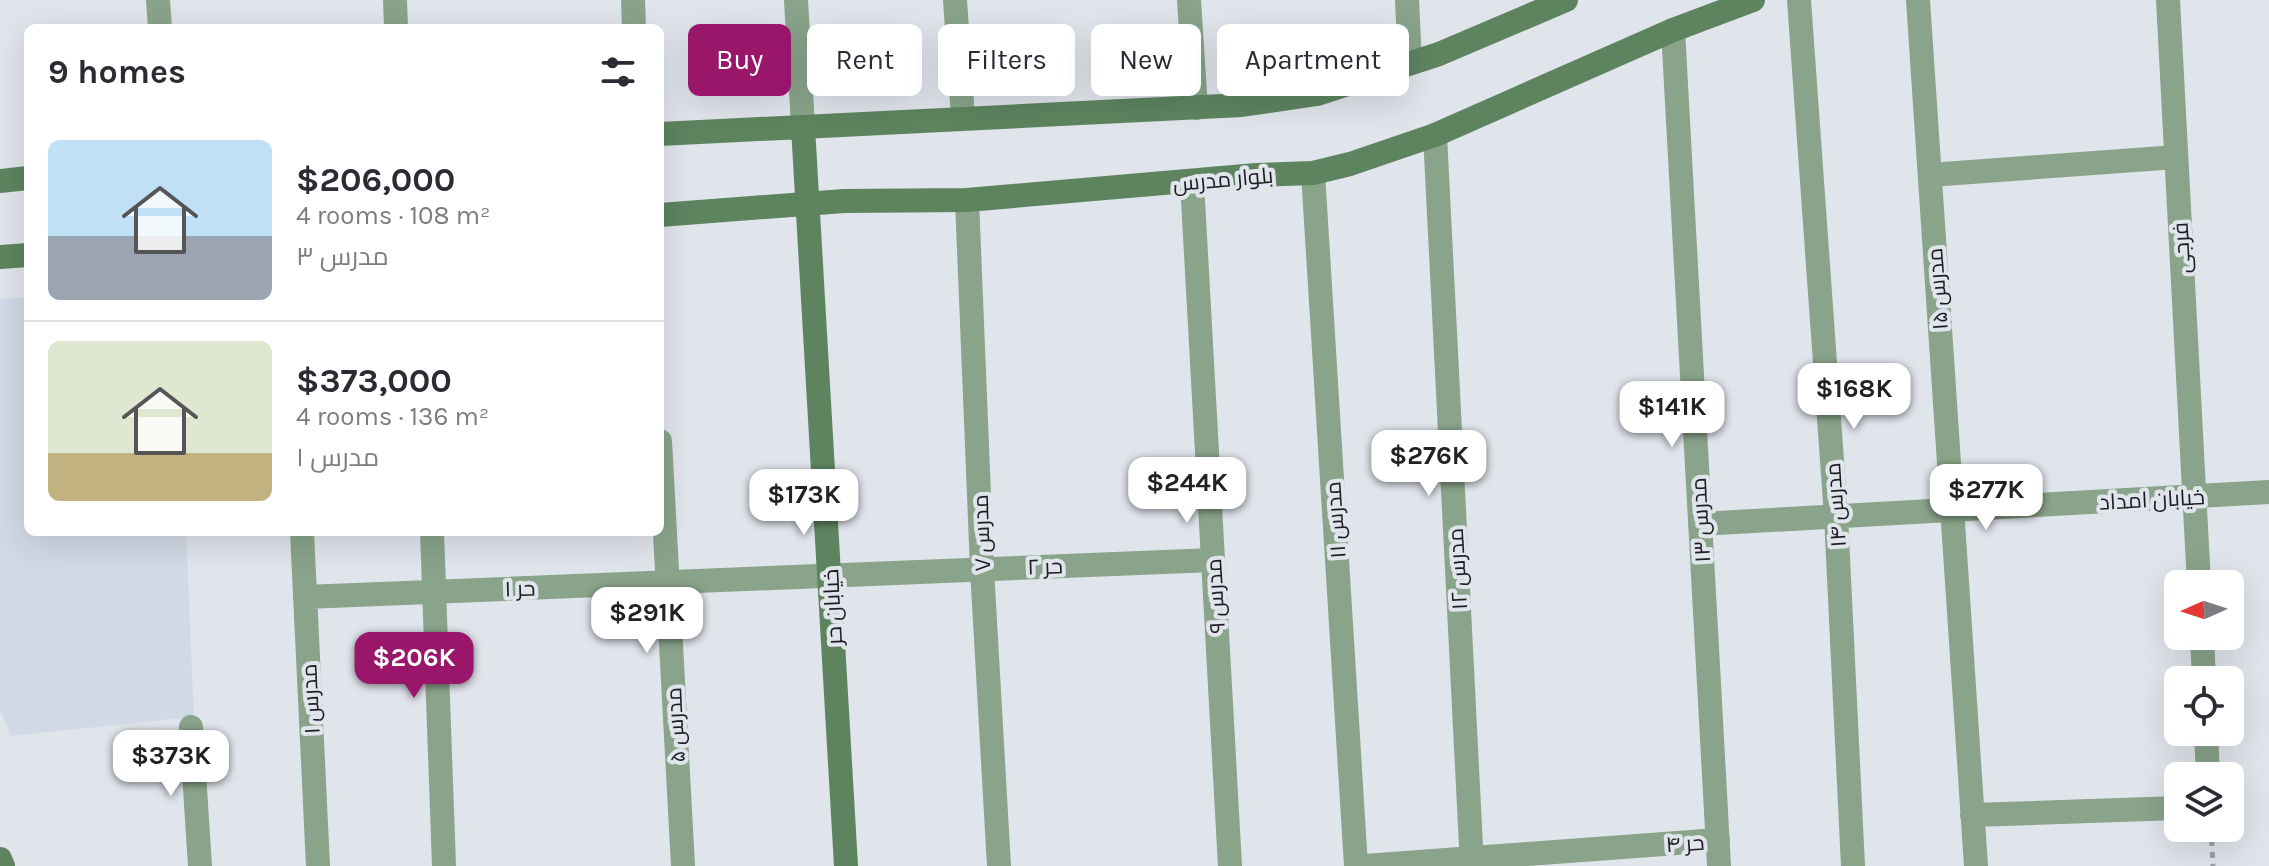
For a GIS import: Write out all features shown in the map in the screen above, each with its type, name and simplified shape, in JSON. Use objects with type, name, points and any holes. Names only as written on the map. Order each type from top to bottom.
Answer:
[{"type":"main road","name":"بلوار مدرس","points":[[664,215],[844,201],[967,200],[1256,175],[1313,173],[1350,164],[1435,135],[1673,30],[1753,0]]},
{"type":"main road","points":[[664,134],[1196,108],[1317,94],[1439,54],[1560,1]]},
{"type":"main road","name":"خیابان حر","points":[[803,127],[846,866]]},
{"type":"main road","points":[[0,181],[24,178]]},
{"type":"main road","points":[[0,257],[24,255]]},
{"type":"main road","points":[[0,859],[3,866]]},
{"type":"street","points":[[158,0],[160,24]]},
{"type":"street","points":[[395,0],[396,24]]},
{"type":"street","points":[[633,0],[634,24]]},
{"type":"street","points":[[796,0],[803,127]]},
{"type":"street","points":[[955,0],[963,118]]},
{"type":"street","points":[[1189,0],[1196,108]]},
{"type":"street","points":[[1407,0],[1410,63]]},
{"type":"street","name":"مدرس ۱۴","points":[[1799,0],[1836,516],[1853,866]]},
{"type":"street","name":"مدرس ۱۵","points":[[1918,0],[1976,866]]},
{"type":"street","name":"فرجی","points":[[2168,0],[2198,570]]},
{"type":"street","name":"مدرس ۱۳","points":[[1673,30],[1719,866]]},
{"type":"street","name":"مدرس ۱۲","points":[[1435,135],[1472,862]]},
{"type":"street","points":[[1930,175],[2176,157]]},
{"type":"street","name":"مدرس ۱۱","points":[[1313,173],[1356,866]]},
{"type":"street","name":"مدرس ۹","points":[[1192,182],[1230,866]]},
{"type":"street","name":"مدرس ۷","points":[[967,200],[982,569],[999,866]]},
{"type":"street","name":"خیابان امداد","points":[[1700,524],[2269,492]]},
{"type":"street","name":"مدرس ۵","points":[[664,512],[683,866]]},
{"type":"street","name":"مدرس ۱","points":[[302,536],[318,866]]},
{"type":"street","points":[[432,536],[444,866]]},
{"type":"street","name":"حر ۲","points":[[830,575],[1213,560]]},
{"type":"street","name":"حر ۱","points":[[305,597],[830,575]]},
{"type":"street","points":[[191,727],[200,866]]},
{"type":"street","points":[[1972,815],[2164,808]]},
{"type":"street","name":"حر ۴","points":[[1365,866],[1592,858],[1718,840]]},
{"type":"path","points":[[2212,842],[2213,866]]},
{"type":"shaded area","points":[[24,297],[24,536],[186,536],[194,717],[10,736],[0,709],[0,299]]}]
